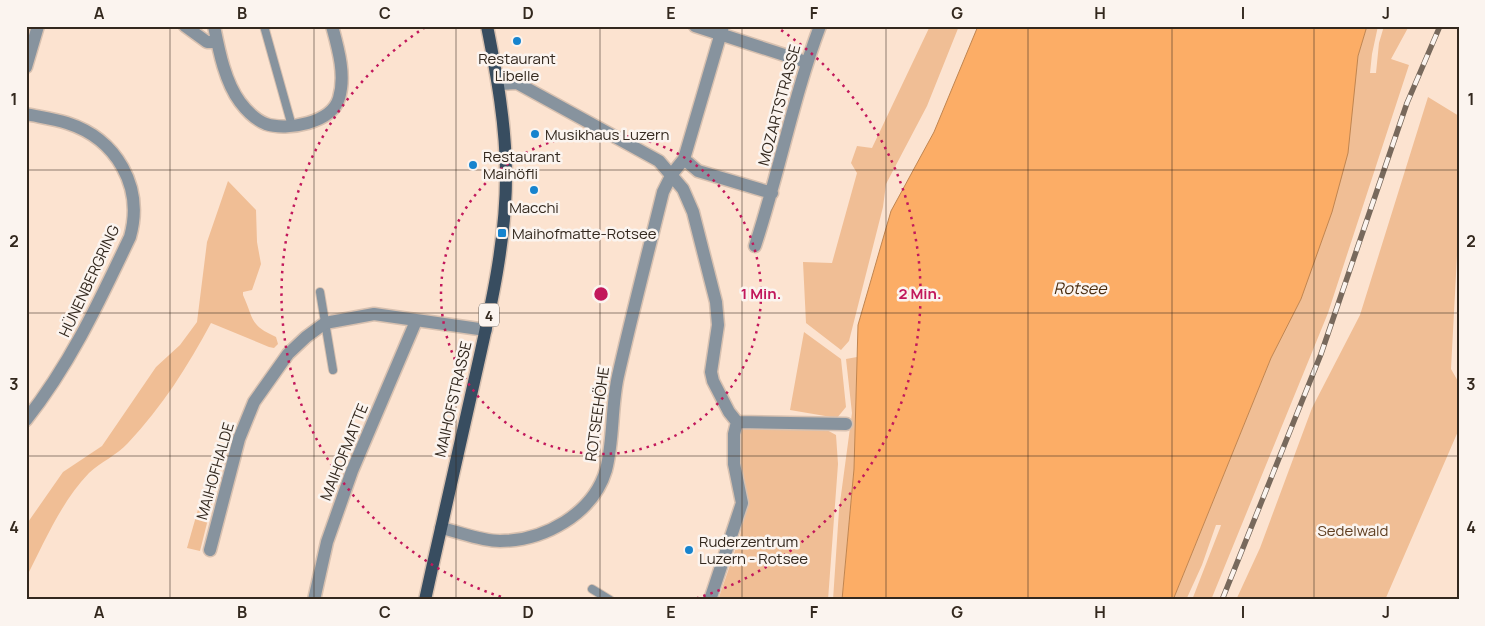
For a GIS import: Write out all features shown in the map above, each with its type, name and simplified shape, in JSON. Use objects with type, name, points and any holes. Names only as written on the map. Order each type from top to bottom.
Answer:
[{"type":"main road","name":"MAIHOFSTRASSE","points":[[425,600],[486,330],[497,266],[505,196],[505,143],[498,84],[487,26]]},
{"type":"street","points":[[26,67],[38,26]]},
{"type":"street","points":[[185,26],[207,42],[217,42]]},
{"type":"street","points":[[214,26],[228,80],[239,101],[251,114],[265,124],[281,127],[318,119],[334,107],[339,100],[341,70],[332,26]]},
{"type":"street","points":[[695,26],[721,30],[806,62]]},
{"type":"street","name":"MOZARTSTRASSE","points":[[755,246],[772,193],[806,62],[820,26]]},
{"type":"street","points":[[721,30],[684,159],[698,171],[772,193]]},
{"type":"street","points":[[498,84],[517,83],[659,160],[683,189],[694,212],[710,272],[718,325],[712,372],[713,381],[729,412],[737,422]]},
{"type":"street","name":"HÜNENBERGRING","points":[[26,114],[68,123],[95,136],[115,153],[128,175],[133,197],[133,225],[130,237],[86,330],[66,366],[26,420]]},
{"type":"street","name":"ROTSEEHÖHE","points":[[441,528],[499,541],[523,539],[551,532],[574,515],[594,494],[605,472],[610,449],[617,378],[663,192],[672,174],[684,159]]},
{"type":"street","name":"MAIHOFHALDE","points":[[210,550],[239,439],[254,402],[288,354],[306,336],[325,323],[374,314],[486,330]]},
{"type":"street","name":"MAIHOFMATTE","points":[[314,600],[327,542],[352,472],[416,321]]},
{"type":"street","points":[[737,422],[846,424]]},
{"type":"street","points":[[710,600],[742,503],[734,464],[734,434],[737,422]]},
{"type":"lane","points":[[264,26],[292,126]]},
{"type":"lane","points":[[320,292],[333,370]]},
{"type":"lane","points":[[592,589],[610,600]]},
{"type":"green space","points":[[930,26],[959,26],[927,106],[886,184],[883,207],[849,341],[841,350],[806,323],[803,262],[832,263],[857,173],[851,163],[857,146],[872,148]]},
{"type":"green space","points":[[1367,26],[1378,26],[1370,73],[1376,73],[1379,43],[1384,26],[1409,26],[1391,59],[1409,65],[1328,313],[1211,600],[1192,600],[1221,525],[1216,525],[1202,565],[1186,600],[1173,600],[1271,358],[1301,299],[1353,90],[1358,56]]},
{"type":"green space","name":"Sedelwald","points":[[1428,97],[1459,116],[1459,218],[1451,369],[1459,383],[1459,429],[1385,600],[1236,600],[1260,548],[1312,408],[1360,315]]},
{"type":"green space","points":[[228,181],[256,210],[257,242],[261,264],[252,290],[243,292],[243,295],[253,320],[261,329],[276,337],[278,344],[274,348],[269,347],[211,323],[184,370],[152,415],[124,447],[89,473],[79,484],[54,523],[26,578],[26,525],[63,472],[102,446],[156,367],[180,345],[197,322],[207,242]]},
{"type":"green space","points":[[804,332],[841,359],[846,407],[837,418],[790,410]]},
{"type":"green space","points":[[857,357],[854,469],[842,600],[833,600],[839,510],[852,413],[846,359]]},
{"type":"green space","points":[[750,426],[825,429],[836,435],[838,464],[828,600],[718,600],[740,536],[744,513],[737,448],[741,429]]},
{"type":"green space","points":[[203,492],[214,495],[200,551],[187,548]]},
{"type":"water","name":"Rotsee","points":[[978,26],[1367,26],[1358,56],[1348,153],[1332,212],[1301,299],[1271,358],[1173,600],[842,600],[854,469],[858,325],[891,211],[934,132]]},
{"type":"railway","points":[[1222,600],[1321,354],[1407,103],[1440,26]]},
{"type":"place","name":"Restaurant Libelle","points":[[517,41]]},
{"type":"place","name":"Musikhaus Luzern","points":[[535,134]]},
{"type":"place","name":"Restaurant Maihöfli","points":[[473,165]]},
{"type":"place","name":"Macchi","points":[[534,190]]},
{"type":"place","name":"Maihofmatte-Rotsee","points":[[502,233]]},
{"type":"place","name":"Ruderzentrum Luzern - Rotsee","points":[[689,550]]}]
